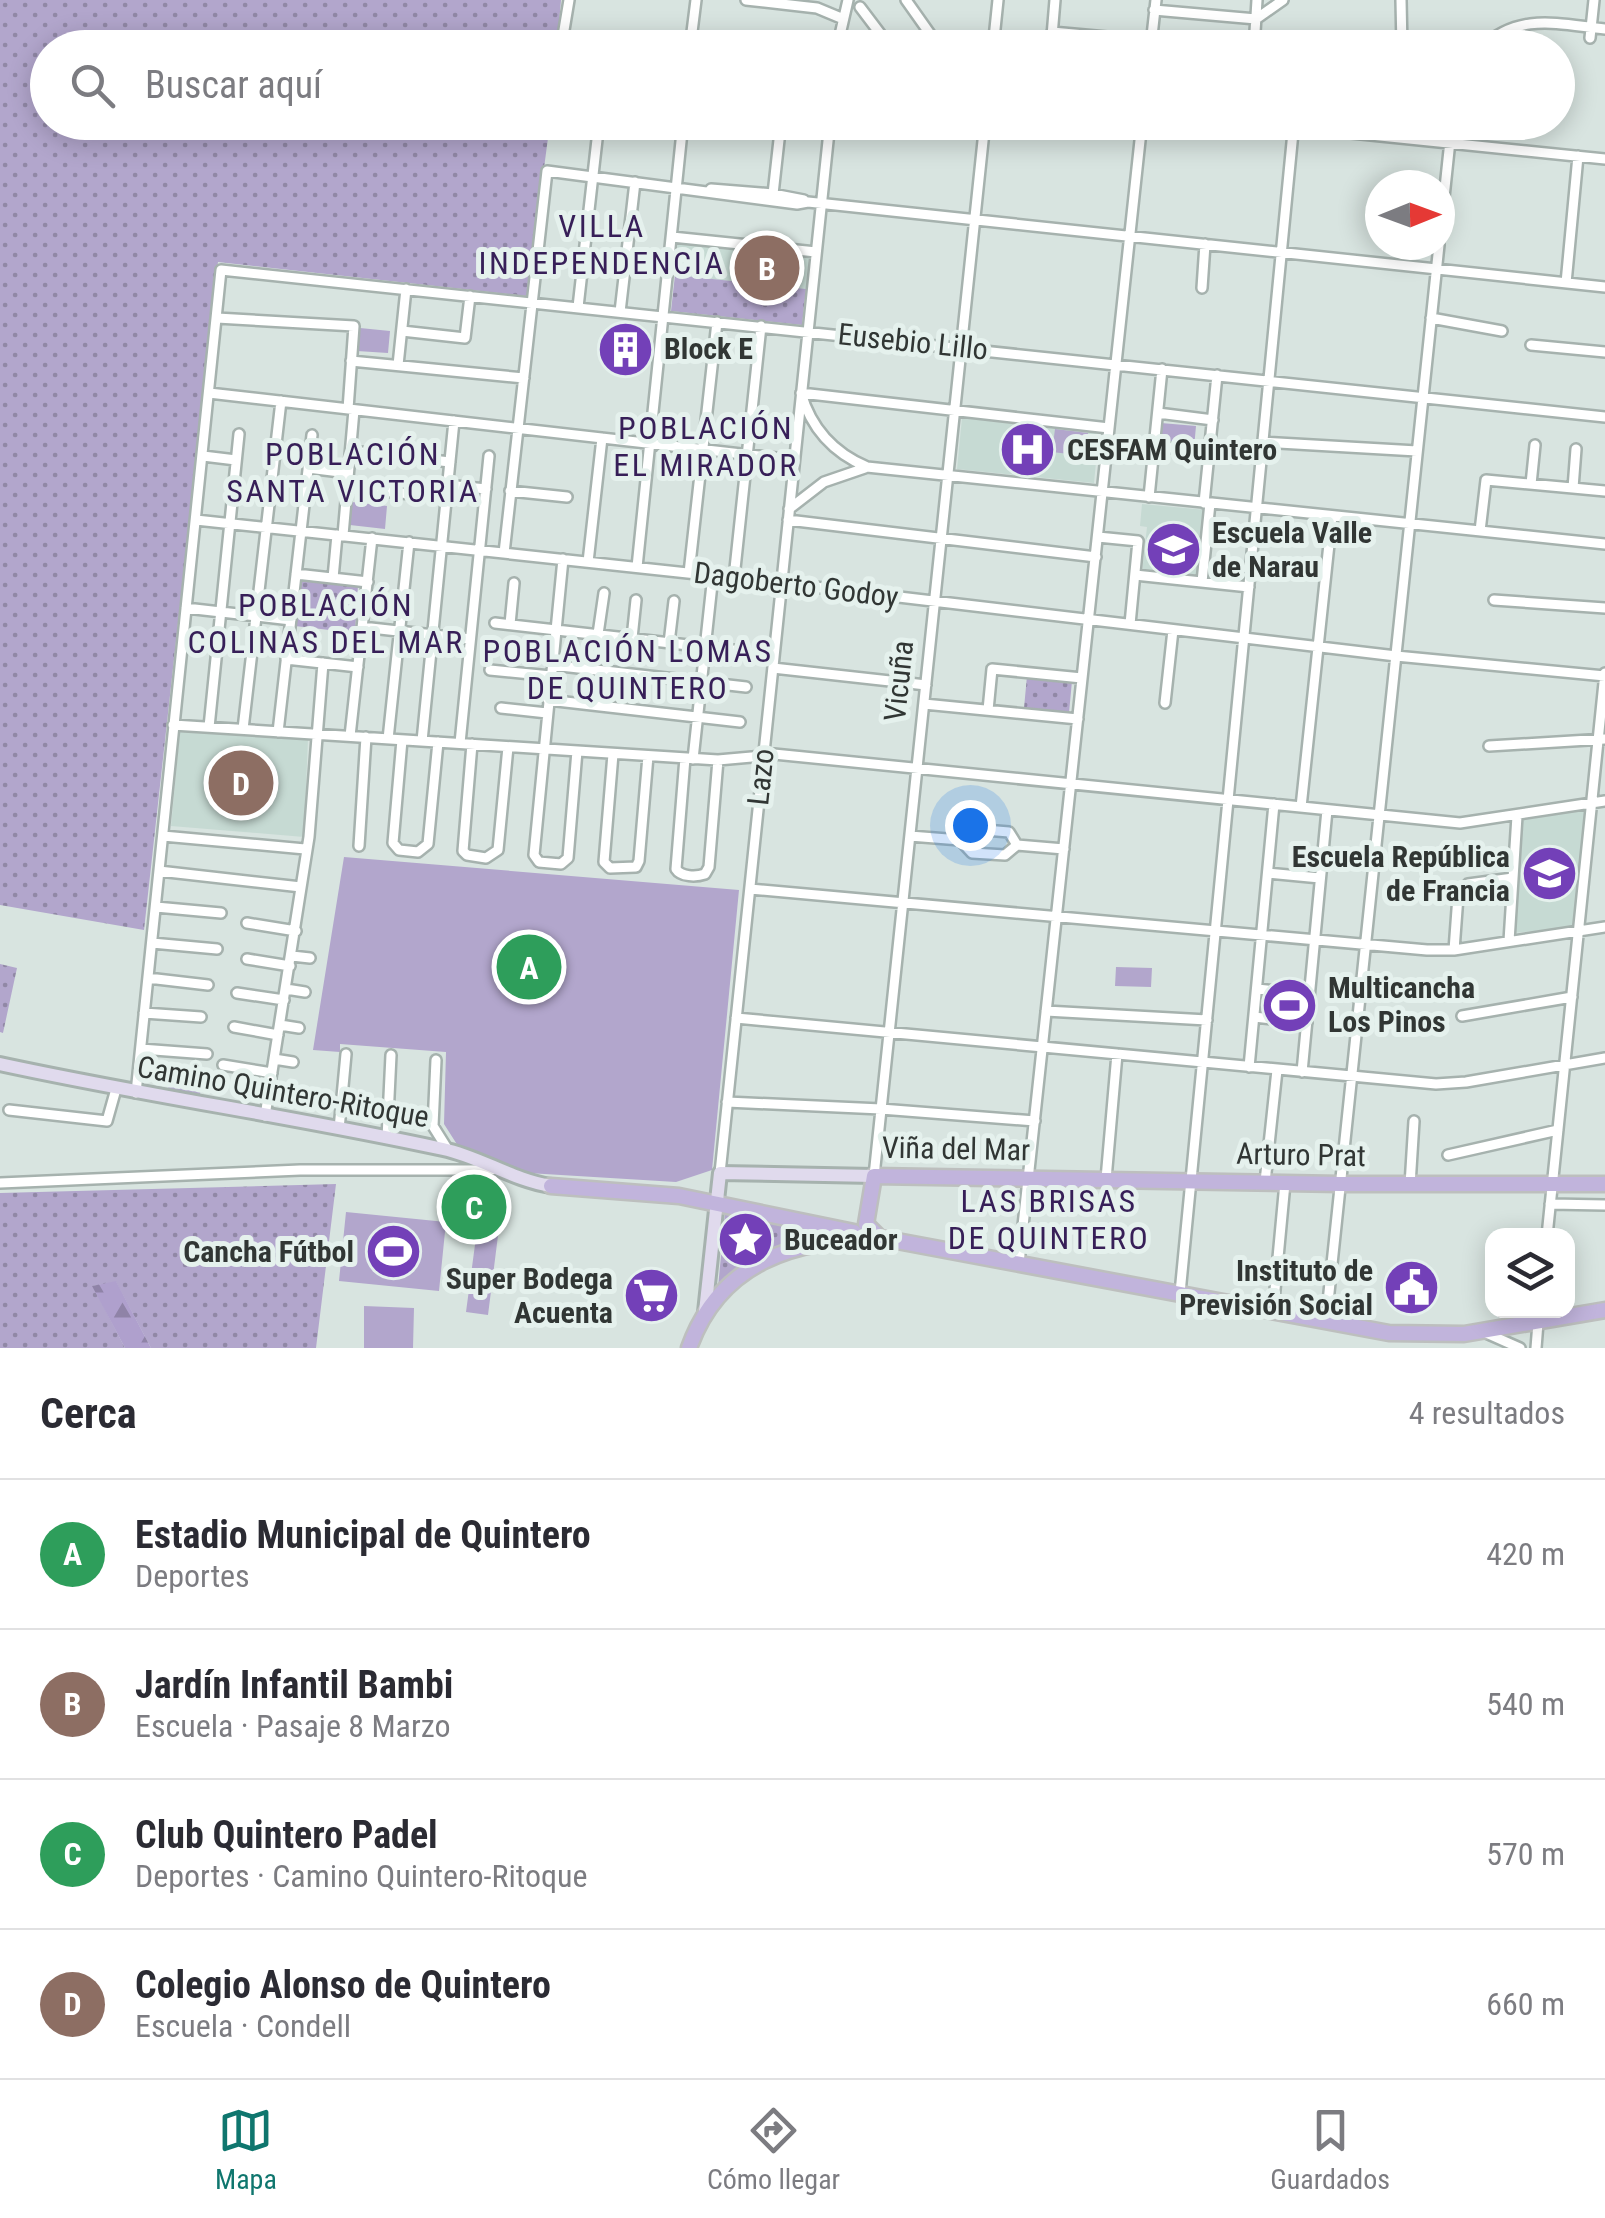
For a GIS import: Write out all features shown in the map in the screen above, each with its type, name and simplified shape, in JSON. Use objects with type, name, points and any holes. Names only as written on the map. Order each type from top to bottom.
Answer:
[{"type":"main road","name":"Camino Quintero-Ritoque","points":[[0,1064],[448,1150],[494,1170],[551,1186],[670,1191],[804,1224],[855,1232],[866,1224]]},
{"type":"main road","name":"Viña del Mar","points":[[720,1173],[1191,1180]]},
{"type":"main road","name":"Lazo","points":[[705,1312],[720,1173]]},
{"type":"main road","name":"Vicuña","points":[[866,1224],[874,1176]]},
{"type":"main road","name":"Arturo Prat","points":[[1191,1180],[1605,1184]]},
{"type":"main road","points":[[800,1245],[804,1224]]},
{"type":"main road","points":[[866,1224],[880,1238]]},
{"type":"main road","points":[[689,1348],[705,1312],[750,1269],[800,1245],[880,1238],[1407,1334],[1483,1332],[1532,1318]]},
{"type":"main road","points":[[1575,1313],[1605,1310]]},
{"type":"street","points":[[564,30],[569,0]]},
{"type":"street","points":[[692,30],[696,0]]},
{"type":"street","points":[[746,0],[817,8],[842,18]]},
{"type":"street","points":[[840,30],[848,0]]},
{"type":"street","points":[[906,0],[927,30]]},
{"type":"street","points":[[995,30],[998,0]]},
{"type":"street","points":[[1052,30],[1055,0]]},
{"type":"street","points":[[1206,15],[1208,0]]},
{"type":"street","points":[[1255,30],[1257,0]]},
{"type":"street","points":[[1152,30],[1155,5],[1206,15],[1256,18],[1283,0]]},
{"type":"street","points":[[1401,0],[1402,30]]},
{"type":"street","points":[[1590,33],[1594,0]]},
{"type":"street","points":[[860,8],[877,30]]},
{"type":"street","points":[[1504,30],[1530,22],[1574,30]]},
{"type":"street","points":[[1575,30],[1605,30]]},
{"type":"street","points":[[578,307],[597,140]]},
{"type":"street","points":[[637,567],[682,140]]},
{"type":"street","points":[[773,194],[778,140]]},
{"type":"street","name":"Lazo","points":[[720,1173],[828,140]]},
{"type":"street","name":"Vicuña","points":[[874,1176],[983,140]]},
{"type":"street","points":[[1019,1263],[1140,140]]},
{"type":"street","points":[[1180,1293],[1293,140]]},
{"type":"street","points":[[1424,140],[1605,159]]},
{"type":"street","points":[[1447,170],[1450,140]]},
{"type":"street","points":[[1566,282],[1578,156]]},
{"type":"street","points":[[504,553],[547,171],[1605,287]]},
{"type":"street","points":[[620,312],[635,182]]},
{"type":"street","points":[[703,190],[724,196],[808,202]]},
{"type":"street","points":[[672,237],[816,252]]},
{"type":"street","points":[[1202,288],[1205,244]]},
{"type":"street","points":[[1326,1322],[1437,260]]},
{"type":"street","name":"Eusebio Lillo","points":[[217,318],[221,270],[1605,417]]},
{"type":"street","points":[[398,365],[406,289]]},
{"type":"street","points":[[402,331],[466,338],[470,296]]},
{"type":"street","points":[[136,1093],[217,318],[354,326],[347,487],[333,578]]},
{"type":"street","points":[[1431,318],[1502,331]]},
{"type":"street","points":[[688,572],[717,322]]},
{"type":"street","points":[[734,578],[761,326]]},
{"type":"street","points":[[1530,345],[1605,352]]},
{"type":"street","points":[[352,361],[524,378]]},
{"type":"street","points":[[1149,497],[1162,369]]},
{"type":"street","points":[[1202,582],[1218,375]]},
{"type":"street","points":[[210,393],[794,460]]},
{"type":"street","points":[[1110,428],[801,393],[824,437],[839,452],[867,467],[1605,544]]},
{"type":"street","points":[[243,729],[281,401]]},
{"type":"street","points":[[1158,413],[1213,420]]},
{"type":"street","points":[[422,741],[454,421]]},
{"type":"street","points":[[209,727],[239,434]]},
{"type":"street","points":[[278,732],[312,434]]},
{"type":"street","points":[[588,562],[602,438]]},
{"type":"street","points":[[1263,442],[1417,451]]},
{"type":"street","points":[[1531,484],[1534,445]]},
{"type":"street","points":[[1154,446],[1210,452]]},
{"type":"street","points":[[1572,488],[1576,449]]},
{"type":"street","points":[[350,451],[450,462]]},
{"type":"street","points":[[203,456],[236,460]]},
{"type":"street","points":[[460,743],[489,456]]},
{"type":"street","points":[[789,514],[824,482],[867,467]]},
{"type":"street","points":[[308,468],[348,473]]},
{"type":"street","points":[[1480,531],[1486,480],[1605,492]]},
{"type":"street","points":[[447,484],[486,489]]},
{"type":"street","points":[[347,487],[446,498]]},
{"type":"street","points":[[510,490],[567,497]]},
{"type":"street","points":[[789,514],[941,539],[1096,557]]},
{"type":"street","points":[[1301,807],[1332,516]]},
{"type":"street","name":"Dagoberto Godoy","points":[[196,520],[688,572],[1396,656],[1605,675]]},
{"type":"street","points":[[1098,537],[1138,541],[1130,624]]},
{"type":"street","points":[[350,736],[372,538]]},
{"type":"street","points":[[388,739],[409,542]]},
{"type":"street","points":[[564,559],[534,855],[539,862],[563,864],[568,858],[577,751]]},
{"type":"street","points":[[296,574],[368,582]]},
{"type":"street","points":[[713,575],[676,869],[679,874],[698,876],[709,867],[718,760]]},
{"type":"street","points":[[1135,575],[1249,587]]},
{"type":"street","points":[[510,624],[514,583]]},
{"type":"street","points":[[598,634],[604,593]]},
{"type":"street","points":[[632,638],[636,600]]},
{"type":"street","points":[[1494,600],[1605,608]]},
{"type":"street","points":[[669,642],[674,602]]},
{"type":"street","points":[[186,608],[290,620]]},
{"type":"street","points":[[495,622],[741,651]]},
{"type":"street","points":[[362,627],[470,638]]},
{"type":"street","points":[[1165,703],[1173,630]]},
{"type":"street","points":[[286,659],[358,667]]},
{"type":"street","points":[[266,1116],[310,837],[322,663]]},
{"type":"street","points":[[773,668],[926,685]]},
{"type":"street","points":[[490,670],[551,670],[746,687]]},
{"type":"street","points":[[988,710],[992,670],[1082,678]]},
{"type":"street","points":[[1548,1228],[1602,739],[1605,675]]},
{"type":"street","points":[[548,700],[740,722]]},
{"type":"street","points":[[924,704],[1078,719]]},
{"type":"street","points":[[501,708],[547,714]]},
{"type":"street","points":[[173,725],[718,760],[764,755],[1460,824],[1605,801]]},
{"type":"street","points":[[359,846],[366,737]]},
{"type":"street","points":[[1488,746],[1602,739]]},
{"type":"street","points":[[402,740],[393,840],[395,848],[421,852],[427,846],[438,742]]},
{"type":"street","points":[[472,744],[463,849],[468,855],[489,858],[497,852],[508,746]]},
{"type":"street","points":[[613,754],[604,860],[612,868],[632,870],[638,863],[648,756]]},
{"type":"street","points":[[1249,1067],[1274,804]]},
{"type":"street","points":[[1302,1072],[1326,810]]},
{"type":"street","points":[[1509,941],[1518,816]]},
{"type":"street","points":[[960,840],[974,829],[1008,832],[1018,845]]},
{"type":"street","points":[[163,836],[305,850]]},
{"type":"street","points":[[910,836],[960,840],[972,853],[1005,856],[1018,845],[1064,849]]},
{"type":"street","points":[[159,872],[302,887]]},
{"type":"street","points":[[1268,873],[1320,878]]},
{"type":"street","points":[[1468,884],[1514,878]]},
{"type":"street","points":[[750,889],[1454,950],[1605,926]]},
{"type":"street","points":[[1454,950],[1458,896]]},
{"type":"street","points":[[156,907],[220,913]]},
{"type":"street","points":[[247,923],[296,931]]},
{"type":"street","points":[[152,943],[217,949]]},
{"type":"street","points":[[247,958],[310,958]]},
{"type":"street","points":[[148,978],[208,985]]},
{"type":"street","points":[[1257,989],[1309,994]]},
{"type":"street","points":[[237,993],[305,992]]},
{"type":"street","points":[[1462,1016],[1572,996]]},
{"type":"street","points":[[1046,1011],[1207,1020]]},
{"type":"street","points":[[144,1012],[201,1017]]},
{"type":"street","points":[[736,1018],[1446,1084],[1605,1058]]},
{"type":"street","points":[[1254,1018],[1306,1022]]},
{"type":"street","points":[[234,1027],[299,1028]]},
{"type":"street","points":[[140,1049],[207,1054]]},
{"type":"street","points":[[339,1130],[346,1054]]},
{"type":"street","points":[[1106,1178],[1117,1054]]},
{"type":"street","points":[[386,1138],[392,1055]]},
{"type":"street","points":[[274,1058],[294,1062]]},
{"type":"street","points":[[436,1060],[433,1126],[448,1150]]},
{"type":"street","points":[[223,1065],[272,1073]]},
{"type":"street","points":[[1266,1182],[1277,1070]]},
{"type":"street","points":[[9,1110],[107,1122],[116,1089]]},
{"type":"street","points":[[727,1102],[1034,1121]]},
{"type":"street","points":[[1410,1185],[1414,1120]]},
{"type":"street","points":[[1448,1155],[1558,1130]]},
{"type":"street","points":[[0,1183],[388,1167],[494,1170]]},
{"type":"street","points":[[1273,1310],[1286,1182]]},
{"type":"street","points":[[1550,1204],[1605,1204]]},
{"type":"street","points":[[1536,1348],[1539,1318]]},
{"type":"street","points":[[1483,1332],[1520,1348]]},
{"type":"shaded area","points":[[0,0],[561,0],[558,30],[30,30],[30,140],[548,140],[527,296],[218,262],[144,930],[0,905]]},
{"type":"shaded area","points":[[678,241],[809,256],[806,289],[675,275]]},
{"type":"shaded area","points":[[675,275],[806,289],[802,325],[671,311]]},
{"type":"shaded area","points":[[360,328],[390,331],[388,353],[357,351]]},
{"type":"shaded area","name":"CESFAM Quintero","points":[[962,418],[1099,431],[1094,483],[957,469]]},
{"type":"shaded area","points":[[1161,423],[1196,426],[1194,448],[1159,444]]},
{"type":"shaded area","points":[[1055,429],[1088,433],[1086,456],[1052,452]]},
{"type":"shaded area","points":[[352,502],[387,506],[385,529],[350,525]]},
{"type":"shaded area","name":"Escuela Valle de Narau","points":[[1142,504],[1206,510],[1197,580],[1142,573],[1147,527],[1140,526]]},
{"type":"shaded area","points":[[300,578],[358,585],[355,633],[295,626]]},
{"type":"shaded area","points":[[1027,676],[1072,681],[1069,713],[1024,708]]},
{"type":"shaded area","points":[[180,731],[308,739],[304,837],[171,826]]},
{"type":"shaded area","name":"Escuela República de Francia","points":[[1586,810],[1574,927],[1513,933],[1522,820]]},
{"type":"shaded area","points":[[344,857],[739,890],[712,1170],[676,1182],[528,1173],[458,1146],[444,1124],[446,1052],[340,1044],[340,1052],[313,1050]]},
{"type":"shaded area","points":[[0,964],[17,968],[3,1033],[0,1032]]},
{"type":"shaded area","points":[[1116,967],[1152,968],[1151,987],[1115,986]]},
{"type":"shaded area","points":[[171,1070],[202,1074],[200,1095],[168,1090]]},
{"type":"shaded area","points":[[336,1184],[316,1348],[151,1348],[116,1282],[93,1286],[125,1348],[0,1348],[0,1193]]},
{"type":"shaded area","points":[[483,1185],[504,1188],[488,1315],[466,1312]]},
{"type":"shaded area","name":"Cancha Fútbol","points":[[346,1212],[446,1222],[439,1291],[339,1281]]},
{"type":"shaded area","points":[[725,1212],[797,1228],[797,1238],[753,1256],[718,1288]]},
{"type":"shaded area","points":[[364,1306],[414,1308],[413,1348],[364,1348]]},
{"type":"green space","points":[[116,1281],[151,1348],[125,1348],[92,1286]]},
{"type":"place","name":"Jardín Infantil Bambi","points":[[767,268]]},
{"type":"place","name":"Block E","points":[[625,349]]},
{"type":"place","name":"CESFAM Quintero","points":[[1028,450]]},
{"type":"place","name":"Escuela Valle de Narau","points":[[1173,550]]},
{"type":"place","name":"Colegio Alonso de Quintero","points":[[241,783]]},
{"type":"place","name":"Escuela República de Francia","points":[[1549,874]]},
{"type":"place","name":"Estadio Municipal de Quintero","points":[[529,967]]},
{"type":"place","name":"Multicancha Los Pinos","points":[[1289,1005]]},
{"type":"place","name":"Club Quintero Padel","points":[[474,1207]]},
{"type":"place","name":"Buceador","points":[[745,1240]]},
{"type":"place","name":"Cancha Fútbol","points":[[393,1252]]},
{"type":"place","name":"Instituto de Previsión Social","points":[[1412,1288]]},
{"type":"place","name":"Super Bodega Acuenta","points":[[652,1296]]},
{"type":"district","name":"VILLA INDEPENDENCIA","points":[[602,244]]},
{"type":"district","name":"POBLACIÓN EL MIRADOR","points":[[706,446]]},
{"type":"district","name":"POBLACIÓN SANTA VICTORIA","points":[[353,472]]},
{"type":"district","name":"POBLACIÓN COLINAS DEL MAR","points":[[326,624]]},
{"type":"district","name":"POBLACIÓN LOMAS DE QUINTERO","points":[[628,670]]},
{"type":"district","name":"LAS BRISAS DE QUINTERO","points":[[1049,1220]]}]
